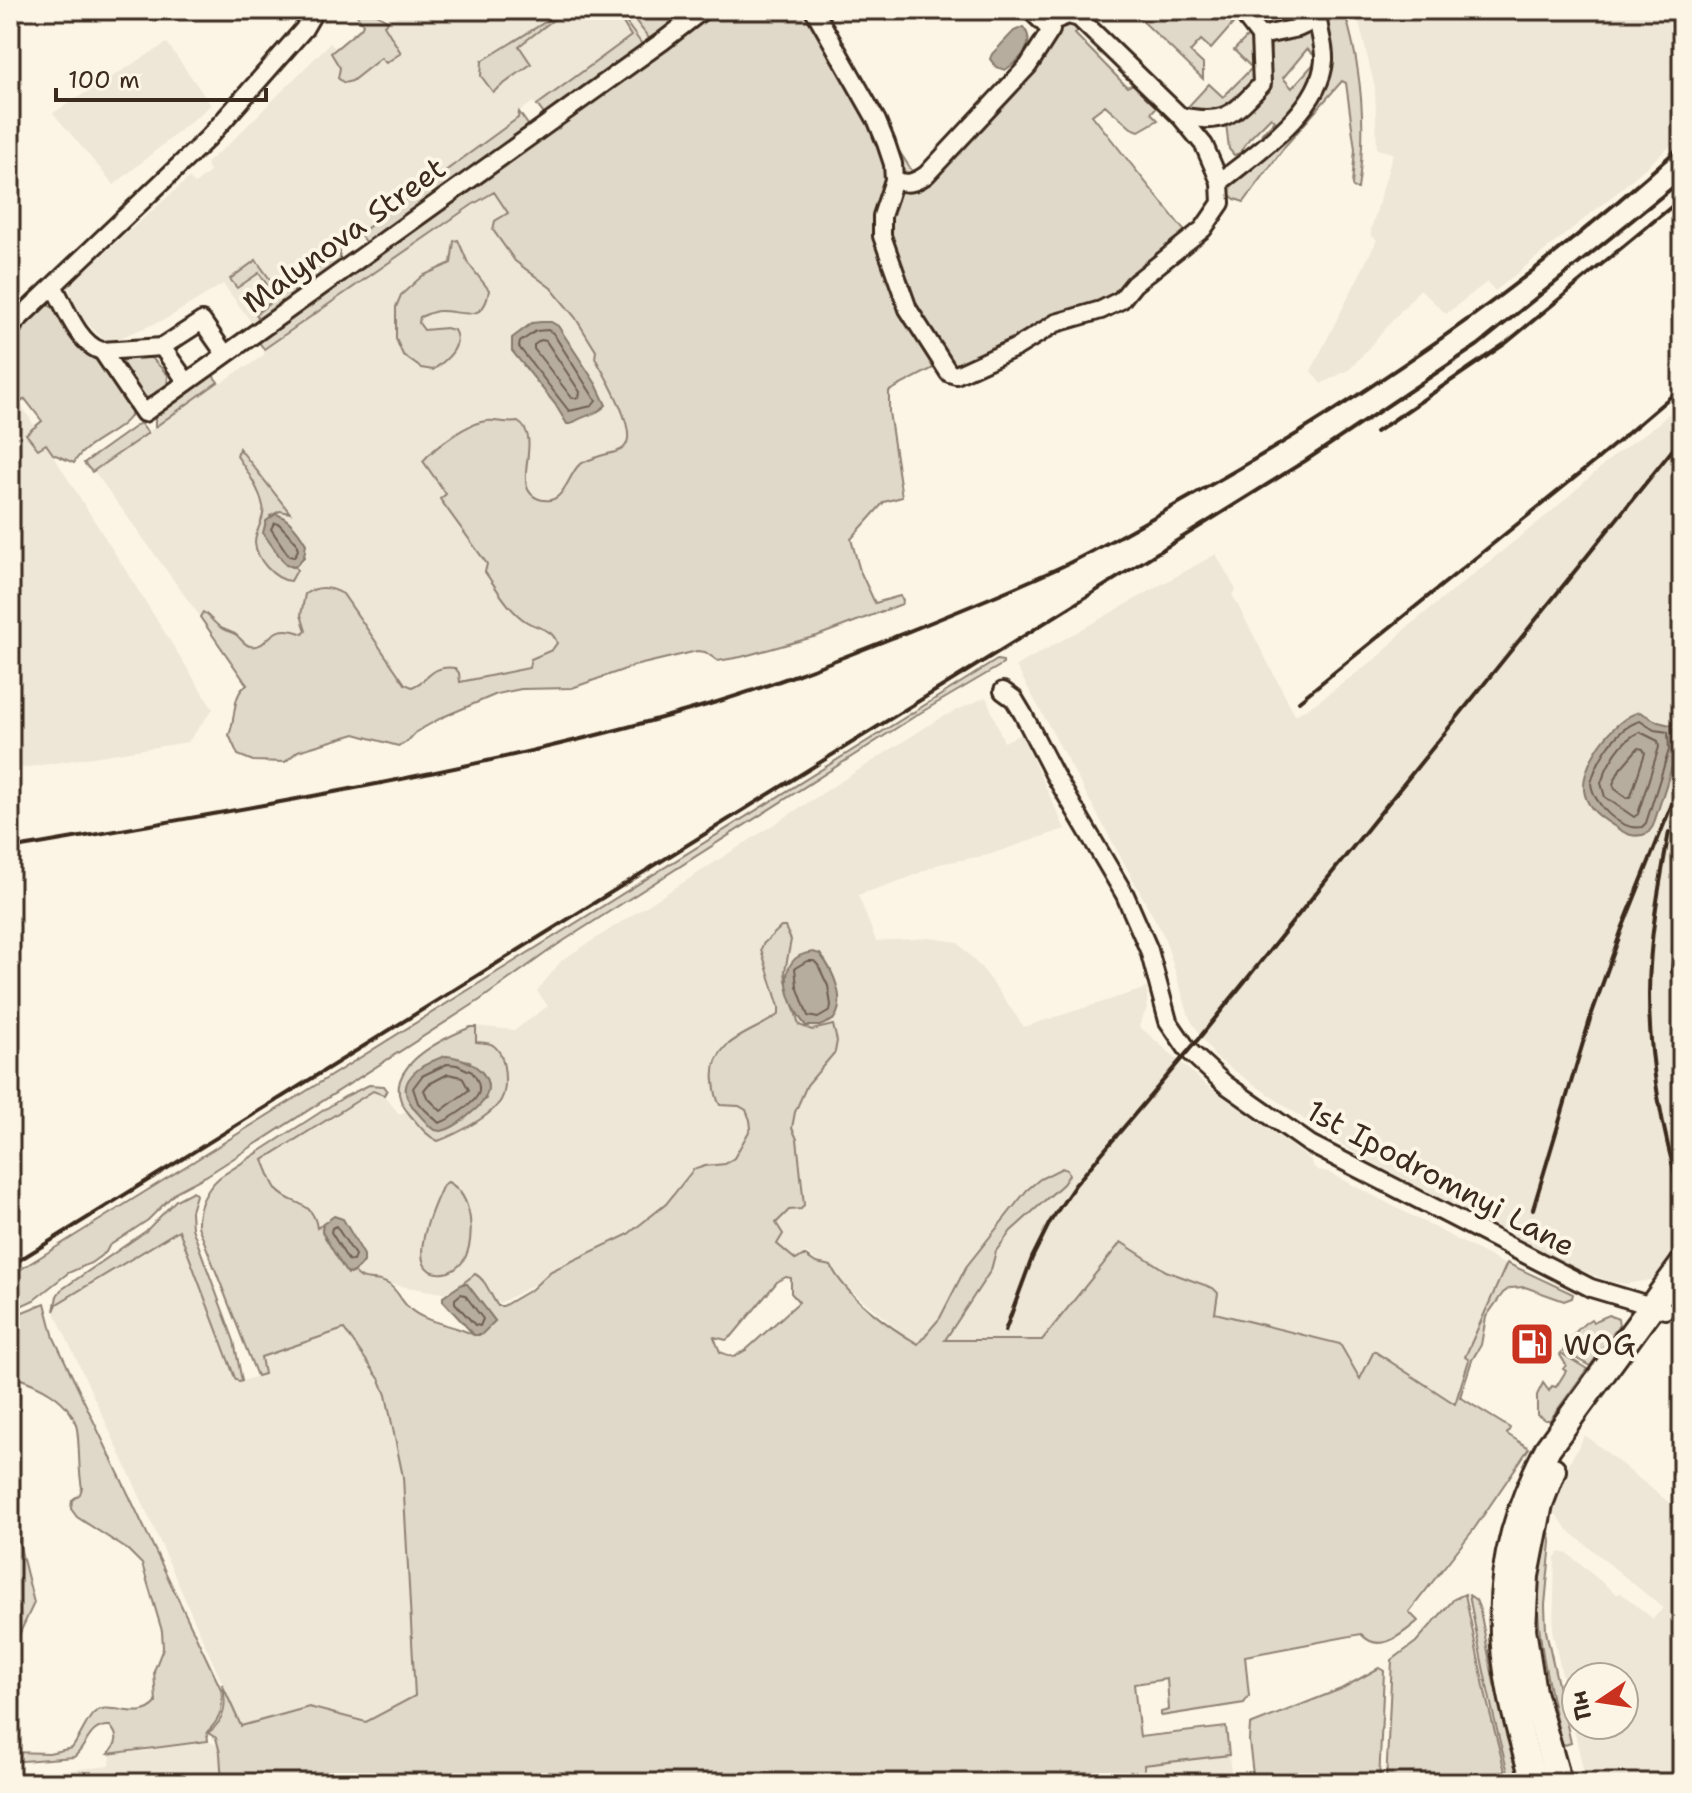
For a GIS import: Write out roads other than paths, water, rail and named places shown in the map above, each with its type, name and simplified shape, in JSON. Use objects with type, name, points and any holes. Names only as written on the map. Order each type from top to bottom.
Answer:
[{"type":"main road","points":[[1559,1783],[1533,1692],[1523,1629],[1526,1576],[1540,1504],[1554,1469],[1658,1308],[1682,1265]]},
{"type":"main road","points":[[1535,1783],[1505,1659],[1501,1598],[1507,1559],[1525,1496],[1548,1448],[1658,1308],[1682,1289]]},
{"type":"street","points":[[10,327],[208,138],[304,29],[315,10]]},
{"type":"street","name":"Malynova Street","points":[[54,287],[87,342],[102,351],[144,413],[703,10]]},
{"type":"street","points":[[814,10],[877,121],[893,164],[894,180],[881,225],[885,248],[908,309],[949,373],[962,375],[1056,323],[1101,310],[1121,300],[1134,284],[1203,229],[1221,203],[1220,182],[1204,145],[1180,116],[1079,18],[1068,15],[1048,27],[1028,66],[926,175],[915,183],[894,180]]},
{"type":"street","points":[[1030,10],[1048,27]]},
{"type":"street","points":[[1180,116],[1193,119],[1225,118],[1234,114],[1262,84],[1260,36],[1244,14]]},
{"type":"street","points":[[1220,182],[1285,129],[1313,92],[1321,74],[1324,59],[1317,15],[1298,28],[1260,36]]},
{"type":"street","points":[[102,351],[162,347],[202,321],[225,354]]},
{"type":"street","points":[[162,347],[186,381]]},
{"type":"street","name":"1st Ipodromnyi Lane","points":[[1003,691],[1014,699],[1023,714],[1125,895],[1149,950],[1168,1021],[1188,1050],[1225,1084],[1310,1144],[1591,1288],[1658,1308]]},
{"type":"water","points":[[1023,27],[1028,40],[1025,52],[1005,70],[996,67],[990,59],[992,54],[1014,31]]},
{"type":"water","points":[[551,322],[558,326],[606,405],[571,424],[567,424],[555,404],[512,351],[512,338],[532,323]]},
{"type":"water","points":[[276,514],[297,530],[306,544],[304,557],[295,567],[286,565],[263,533],[266,521]]},
{"type":"water","points":[[1640,712],[1674,726],[1677,730],[1677,751],[1653,826],[1648,833],[1634,836],[1596,813],[1587,800],[1584,784],[1592,758],[1609,733],[1619,723]]},
{"type":"water","points":[[813,952],[820,954],[830,969],[837,986],[839,1004],[833,1020],[820,1026],[806,1026],[789,995],[788,972],[800,956]]},
{"type":"water","points":[[446,1056],[475,1066],[487,1081],[488,1089],[485,1098],[465,1119],[438,1131],[408,1100],[406,1086],[423,1066]]},
{"type":"water","points":[[334,1216],[343,1219],[364,1255],[364,1262],[351,1274],[345,1271],[322,1232],[323,1224]]},
{"type":"water","points":[[467,1284],[495,1321],[481,1335],[474,1335],[443,1301],[443,1297]]},
{"type":"railway","points":[[10,849],[357,788],[615,730],[773,683],[999,594],[1063,566],[1128,532],[1258,457],[1385,377],[1568,243],[1682,145]]},
{"type":"railway","points":[[10,1266],[1305,461],[1478,345],[1682,180]]},
{"type":"railway","points":[[1376,432],[1506,343],[1682,198]]},
{"type":"railway","points":[[1299,701],[1682,387]]},
{"type":"railway","points":[[1005,1331],[1032,1258],[1050,1222],[1075,1185],[1200,1037],[1682,438]]},
{"type":"railway","points":[[1533,1209],[1591,1016],[1682,779]]},
{"type":"railway","points":[[1669,832],[1653,933],[1649,974],[1650,1021],[1658,1098],[1682,1199]]},
{"type":"railway","points":[[1672,972],[1682,857]]},
{"type":"place","name":"WOG","points":[[1532,1344]]}]
